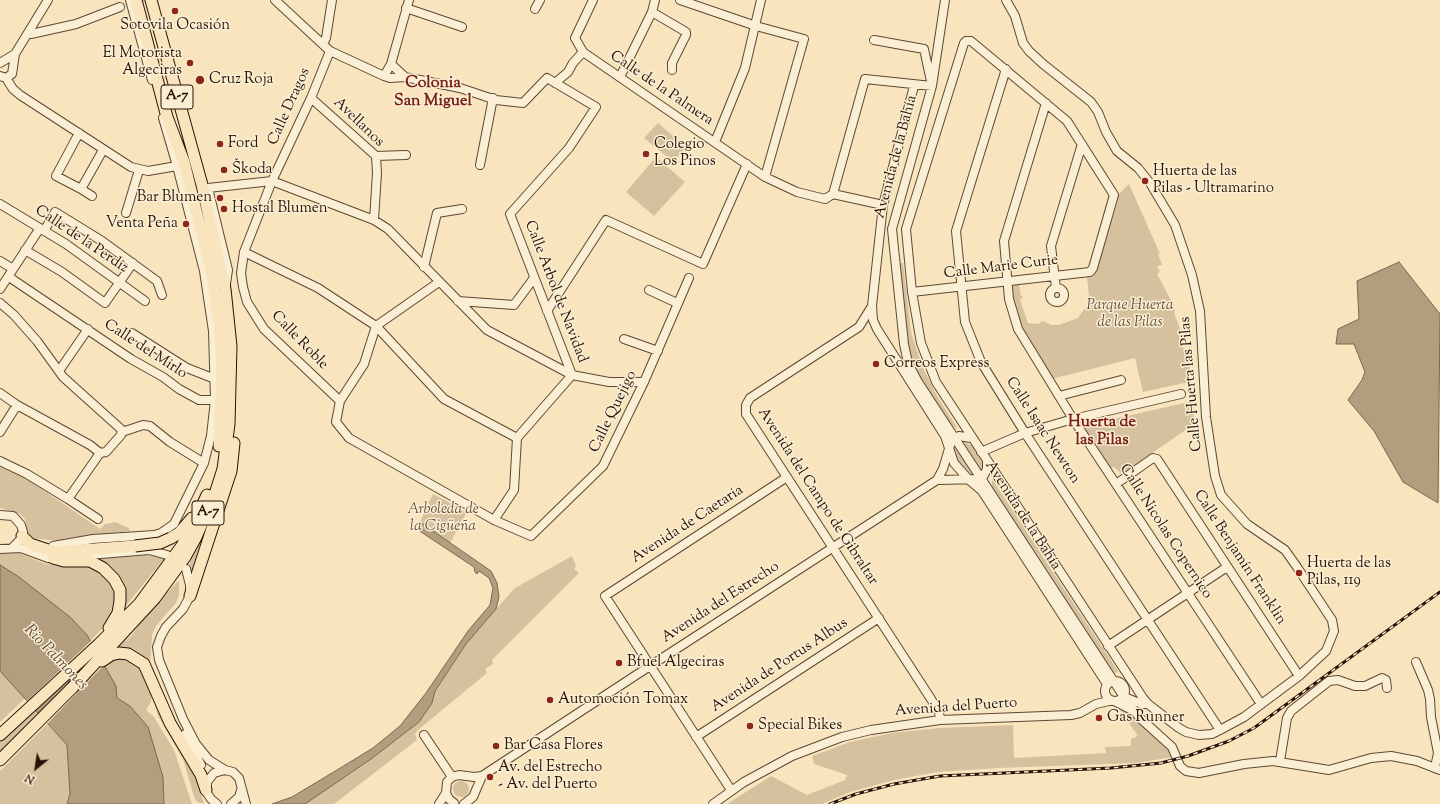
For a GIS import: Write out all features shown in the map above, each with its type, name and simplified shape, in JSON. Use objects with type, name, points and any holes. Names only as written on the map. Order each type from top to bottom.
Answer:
[{"type":"highway","name":"A-7","points":[[106,650],[168,567],[191,530],[209,489],[220,440],[222,377],[220,330],[211,271],[180,164],[179,153],[167,117],[144,1]]},
{"type":"highway","name":"A-7","points":[[0,735],[106,650],[143,612],[173,574],[185,557],[207,514],[216,491],[227,446],[231,346],[225,289],[206,192],[144,1]]},
{"type":"highway","points":[[144,1],[184,151],[180,164]]},
{"type":"highway","points":[[150,22],[153,28],[198,187],[206,192]]},
{"type":"highway","points":[[190,596],[231,471],[236,427],[237,384],[236,354],[231,346]]},
{"type":"highway","points":[[22,534],[30,544],[54,552],[160,543],[179,533],[191,519],[203,494],[209,489]]},
{"type":"highway","points":[[0,760],[72,688],[85,679],[104,659],[106,650],[102,635],[118,613],[120,590],[114,578],[103,568],[90,561],[64,561],[53,558]]},
{"type":"highway","points":[[106,650],[128,654],[144,664],[170,723],[206,786]]},
{"type":"street","points":[[48,0],[15,54],[12,74],[3,79],[20,95],[120,161],[139,170],[159,170],[180,164]]},
{"type":"street","points":[[53,546],[93,539],[161,533],[174,524],[204,463],[211,436],[215,400],[215,380],[213,331],[207,286],[180,164],[130,0]]},
{"type":"street","points":[[156,0],[206,192],[272,181],[374,220],[388,229],[487,330],[572,375],[608,382],[644,382]]},
{"type":"street","points":[[275,0],[330,50],[384,76],[390,78],[405,76],[460,88],[493,98],[523,103],[547,78],[555,83],[568,72],[573,63],[583,52],[574,38],[593,0]]},
{"type":"street","points":[[323,44],[326,38],[332,0]]},
{"type":"street","points":[[535,9],[540,0]]},
{"type":"street","points":[[620,77],[652,12],[655,0]]},
{"type":"street","points":[[680,0],[756,26],[804,39],[765,177]]},
{"type":"street","points":[[714,142],[745,68],[761,0]]},
{"type":"street","name":"Avenida de la Bahía","points":[[945,0],[932,86],[894,217],[892,229],[892,248],[907,359],[918,382],[982,479],[1111,684]]},
{"type":"street","name":"Calle Huerta las Pilas","points":[[1006,0],[1015,16],[1023,43],[1029,51],[1048,69],[1090,102],[1098,112],[1106,132],[1117,151],[1138,168],[1150,182],[1175,225],[1192,275],[1200,312],[1206,417],[1215,476],[1221,495],[1247,524],[1285,550],[1332,620],[1334,631],[1326,651],[1299,676],[1244,717],[1220,730],[1206,735],[1186,732],[1145,701]]},
{"type":"street","points":[[384,76],[391,64],[407,4],[462,27]]},
{"type":"street","points":[[28,33],[31,34],[76,24],[120,7]]},
{"type":"street","name":"Calle de la Palmera","points":[[652,12],[686,32],[686,35],[672,63],[672,70]]},
{"type":"street","points":[[834,194],[865,79],[914,86],[932,86],[924,49],[874,40]]},
{"type":"street","points":[[1056,288],[1051,246],[1082,144],[1067,121],[971,41],[966,41],[906,229],[912,292],[921,343],[927,363],[936,382],[971,438],[1145,701]]},
{"type":"street","name":"Calle Dragos","points":[[272,181],[311,98],[330,50]]},
{"type":"street","name":"Calle de la Palmera","points":[[583,52],[765,177],[804,194],[825,199],[834,194],[883,205]]},
{"type":"street","points":[[2,62],[15,54]]},
{"type":"street","points":[[2,62],[10,62],[13,66]]},
{"type":"street","points":[[391,64],[405,76]]},
{"type":"street","name":"Calle Isaac Newton","points":[[1006,69],[956,231],[960,286],[965,322],[981,362],[1025,433],[1149,619],[1220,730]]},
{"type":"street","name":"Calle Arbol de Navidad","points":[[555,83],[596,107],[569,148],[510,214],[572,375]]},
{"type":"street","points":[[883,205],[914,86]]},
{"type":"street","name":"Avellanos","points":[[311,98],[376,156],[377,173],[374,220]]},
{"type":"street","points":[[480,165],[493,98]]},
{"type":"street","name":"Calle Nicolas Copernico","points":[[1046,103],[1004,241],[1009,299],[1018,329],[1073,419],[1261,704]]},
{"type":"street","points":[[79,133],[56,176],[92,196]]},
{"type":"street","name":"Calle Marie Curie","points":[[912,292],[1055,276],[1092,270],[1114,196],[1082,144]]},
{"type":"street","points":[[81,189],[103,150]]},
{"type":"street","points":[[376,156],[406,155]]},
{"type":"street","points":[[547,311],[606,220],[703,264],[747,164]]},
{"type":"street","points":[[126,213],[139,170]]},
{"type":"street","name":"Calle Roble","points":[[272,181],[244,252],[241,273],[243,287],[248,302],[264,329],[340,401]]},
{"type":"street","name":"Calle de la Perdiz","points":[[0,204],[66,244],[145,301]]},
{"type":"street","name":"Avenida de la Bahía","points":[[883,205],[872,306],[873,320],[878,331],[942,429],[954,463],[969,480],[982,490],[1111,684],[1124,697],[1134,711],[1172,747],[1180,766],[1189,773],[1199,773],[1244,764],[1280,761],[1329,770],[1371,758],[1390,756],[1403,757],[1438,769]]},
{"type":"street","points":[[424,267],[437,213],[462,209]]},
{"type":"street","points":[[0,289],[25,250],[56,212],[133,263],[157,281],[162,295]]},
{"type":"street","points":[[25,250],[62,272],[105,302],[133,263]]},
{"type":"street","points":[[244,252],[318,288],[376,326],[444,399],[517,438]]},
{"type":"street","name":"Calle del Mirlo","points":[[0,261],[11,273],[131,359],[163,377],[178,389],[199,400],[215,400]]},
{"type":"street","points":[[458,301],[514,305],[534,278]]},
{"type":"street","name":"Calle Quejigo","points":[[494,520],[531,536],[603,466],[644,382],[677,302],[689,278]]},
{"type":"street","points":[[439,282],[376,326],[364,364],[340,401],[336,422],[349,438],[494,520],[514,490],[517,438],[572,375]]},
{"type":"street","points":[[649,290],[677,302]]},
{"type":"street","points":[[0,303],[34,336],[63,377],[122,432]]},
{"type":"street","name":"Avenida del Campo de Gibraltar","points":[[872,306],[859,327],[750,398],[747,402],[746,414],[932,699],[939,712],[940,720]]},
{"type":"street","points":[[859,327],[872,328],[878,331]]},
{"type":"street","points":[[59,371],[88,329]]},
{"type":"street","points":[[132,333],[187,368],[215,380]]},
{"type":"street","points":[[624,339],[658,351]]},
{"type":"street","points":[[1059,396],[1121,380]]},
{"type":"street","points":[[0,393],[17,405],[90,444],[100,453]]},
{"type":"street","points":[[981,452],[1025,433],[1073,419],[1181,394]]},
{"type":"street","points":[[0,432],[17,405]]},
{"type":"street","points":[[68,499],[100,453],[106,452],[122,435],[122,432],[143,425],[150,426],[170,442],[204,463]]},
{"type":"street","points":[[937,480],[943,469],[949,446],[955,438],[964,436],[971,438]]},
{"type":"street","name":"Calle Benjamín Franklin","points":[[1116,484],[1154,458],[1158,460],[1299,676]]},
{"type":"street","points":[[0,461],[28,474],[98,520]]},
{"type":"street","points":[[937,480],[982,479],[987,469],[988,462]]},
{"type":"street","name":"Avenida de Caetaria","points":[[650,666],[605,596],[787,477]]},
{"type":"street","points":[[952,479],[974,485],[982,490]]},
{"type":"street","name":"Avenida del Estrecho","points":[[482,776],[937,480]]},
{"type":"street","points":[[2,513],[13,516],[19,521],[22,534],[18,543],[12,548]]},
{"type":"street","points":[[0,549],[21,548],[53,558],[149,550],[168,553],[154,543],[135,540],[53,546],[31,541],[22,534]]},
{"type":"street","points":[[1108,646],[1227,567]]},
{"type":"street","points":[[217,804],[211,799],[206,786],[204,772],[157,670],[153,655],[153,643],[157,631],[164,621],[174,612],[183,598],[185,590],[184,572],[190,585],[190,596],[183,609],[166,627],[161,636],[157,647],[159,660],[183,719],[196,744],[209,760],[236,775],[240,781],[246,804]]},
{"type":"street","name":"Avenida de Portus Albus","points":[[696,737],[879,618]]},
{"type":"street","points":[[1416,662],[1428,690],[1430,699],[1431,718],[1438,753],[1438,769]]},
{"type":"street","points":[[650,666],[731,790]]},
{"type":"street","points":[[1096,704],[1111,684],[1122,673],[1122,666]]},
{"type":"street","points":[[1280,761],[1287,718],[1291,711],[1329,682],[1338,680],[1355,686],[1365,686],[1382,678],[1386,680],[1387,688]]},
{"type":"street","points":[[1111,684],[1125,688],[1145,701]]},
{"type":"street","points":[[1111,684],[1109,698],[1134,711]]},
{"type":"street","points":[[1124,697],[1126,693],[1125,688]]},
{"type":"street","points":[[1096,704],[1124,697],[1142,704],[1145,701]]},
{"type":"street","name":"Avenida del Puerto","points":[[713,804],[731,790],[792,756],[835,739],[897,725],[940,720],[1065,716],[1080,713],[1096,704]]},
{"type":"street","points":[[424,735],[452,777]]},
{"type":"street","points":[[206,786],[214,773],[225,770]]},
{"type":"street","points":[[456,804],[449,799],[446,793],[446,786],[452,777],[459,775],[482,776],[473,797],[467,803]]},
{"type":"street","points":[[466,776],[474,784],[475,790]]},
{"type":"street","points":[[231,804],[239,797],[242,789]]},
{"type":"street","points":[[439,804],[446,793]]},
{"type":"street","points":[[445,804],[456,804]]},
{"type":"green space","points":[[658,123],[686,147],[673,162],[644,138]]},
{"type":"green space","points":[[656,157],[685,182],[654,216],[626,192]]},
{"type":"green space","name":"Parque Huerta de las Pilas","points":[[1129,184],[1160,254],[1158,254],[1162,265],[1157,266],[1160,272],[1157,274],[1174,306],[1186,364],[1190,364],[1189,382],[1143,392],[1135,358],[1052,379],[1023,332],[1012,302],[1010,285],[1019,284],[1021,296],[1023,297],[1020,300],[1028,323],[1039,324],[1042,321],[1052,325],[1059,325],[1078,318],[1087,305],[1089,296],[1087,277],[1096,273],[1118,201],[1118,195]]},
{"type":"green space","points":[[896,263],[903,263],[911,332],[922,366],[937,396],[958,429],[950,424],[919,379],[909,357]]},
{"type":"green space","points":[[1193,401],[1194,424],[1122,474],[1114,467],[1111,468],[1083,426]]},
{"type":"green space","points":[[964,442],[971,445],[980,454],[983,466],[982,470],[978,468],[962,444]]},
{"type":"green space","points":[[955,448],[958,448],[974,475],[973,476],[969,475],[959,465],[953,451]]},
{"type":"green space","points":[[0,466],[33,483],[100,529],[105,524],[115,522],[129,528],[130,531],[58,541],[32,538],[28,535],[25,519],[20,514],[0,508]]},
{"type":"green space","points":[[992,479],[1118,671],[1117,673],[1112,672],[992,490]]},
{"type":"green space","name":"Arboleda de la Cigüeña","points":[[433,494],[467,512],[450,543],[420,522]]},
{"type":"green space","points":[[215,507],[192,578],[189,565]]},
{"type":"green space","points":[[0,553],[19,553],[46,564],[58,565],[76,563],[98,568],[116,587],[117,606],[104,627],[90,641],[89,638],[0,722]]},
{"type":"green space","points":[[146,555],[164,559],[120,613],[123,599],[94,559]]},
{"type":"green space","points":[[572,556],[576,566],[574,569],[579,573],[492,660],[493,664],[485,669],[487,673],[418,730],[415,734],[417,740],[334,804],[305,804],[371,759],[419,722],[432,703],[435,691],[466,644],[515,588]]},
{"type":"green space","points":[[179,580],[179,595],[176,603],[156,626],[152,635],[150,665],[143,657],[114,650],[131,636],[144,618]]},
{"type":"green space","points":[[119,656],[140,664],[194,769],[204,804],[197,802],[194,797],[183,759],[158,716],[152,695],[151,702],[146,710],[154,717],[174,750],[192,804],[164,804],[163,791],[130,706],[117,698],[116,686],[104,666]]},
{"type":"green space","points":[[1118,707],[1130,712],[1171,752],[1174,757],[1135,763],[999,768],[938,772],[894,780],[850,792],[822,804],[727,804],[771,776],[807,795],[845,780],[847,775],[814,764],[812,756],[850,742],[892,733],[939,728],[1013,725],[1014,758],[1106,753],[1105,747],[1131,746],[1131,739],[1138,736]]},
{"type":"green space","points":[[35,710],[39,714],[0,751],[0,742]]},
{"type":"green space","points":[[47,724],[67,745],[70,794],[67,804],[0,804],[0,771]]},
{"type":"green space","points":[[461,781],[468,786],[469,789],[464,796],[461,797],[454,792],[453,789],[458,782]]},
{"type":"water","points":[[1399,262],[1440,314],[1438,503],[1403,482],[1374,431],[1348,400],[1362,380],[1365,372],[1354,344],[1336,344],[1338,329],[1359,319],[1357,281]]},
{"type":"water","points":[[420,522],[491,571],[497,583],[499,597],[496,609],[466,644],[435,691],[432,703],[419,722],[371,759],[305,804],[272,804],[292,797],[332,773],[373,748],[400,726],[426,693],[468,631],[490,605],[493,588],[489,578],[479,571],[477,574],[474,567],[418,530]]},
{"type":"water","name":"Rio Palmones","points":[[0,565],[19,577],[70,617],[87,635],[116,686],[117,698],[130,706],[148,727],[163,777],[164,804],[67,804],[70,794],[67,745],[0,671]]},
{"type":"pier","points":[[92,640],[98,651],[34,711],[26,702]]},
{"type":"pier","points":[[99,653],[105,664],[46,725],[38,716]]},
{"type":"railway","points":[[830,804],[856,794],[894,784],[940,776],[1111,768],[1161,763],[1188,756],[1229,741],[1254,728],[1440,592]]},
{"type":"place","name":"Sotovila Ocasión","points":[[175,11]]},
{"type":"place","name":"El Motorista Algeciras","points":[[190,63]]},
{"type":"place","name":"Cruz Roja","points":[[200,80]]},
{"type":"place","name":"Ford","points":[[220,144]]},
{"type":"place","name":"Colegio Los Pinos","points":[[646,154]]},
{"type":"place","name":"Škoda","points":[[224,170]]},
{"type":"place","name":"Huerta de las Pilas - Ultramarino","points":[[1145,181]]},
{"type":"place","name":"Bar Blumen","points":[[220,198]]},
{"type":"place","name":"Hostal Blumen","points":[[224,209]]},
{"type":"place","name":"Venta Peña","points":[[186,224]]},
{"type":"place","name":"Correos Express","points":[[876,364]]},
{"type":"place","name":"Huerta de las Pilas, 119","points":[[1299,573]]},
{"type":"place","name":"Bfuel Algeciras","points":[[619,663]]},
{"type":"place","name":"Automoción Tomax","points":[[550,700]]},
{"type":"place","name":"Gas Runner","points":[[1099,718]]},
{"type":"place","name":"Special Bikes","points":[[750,726]]},
{"type":"place","name":"Bar Casa Flores","points":[[496,746]]},
{"type":"place","name":"Av. del Estrecho - Av. del Puerto","points":[[490,777]]},
{"type":"district","name":"Colonia San Miguel","points":[[433,93]]},
{"type":"district","name":"Huerta de las Pilas","points":[[1102,432]]}]
